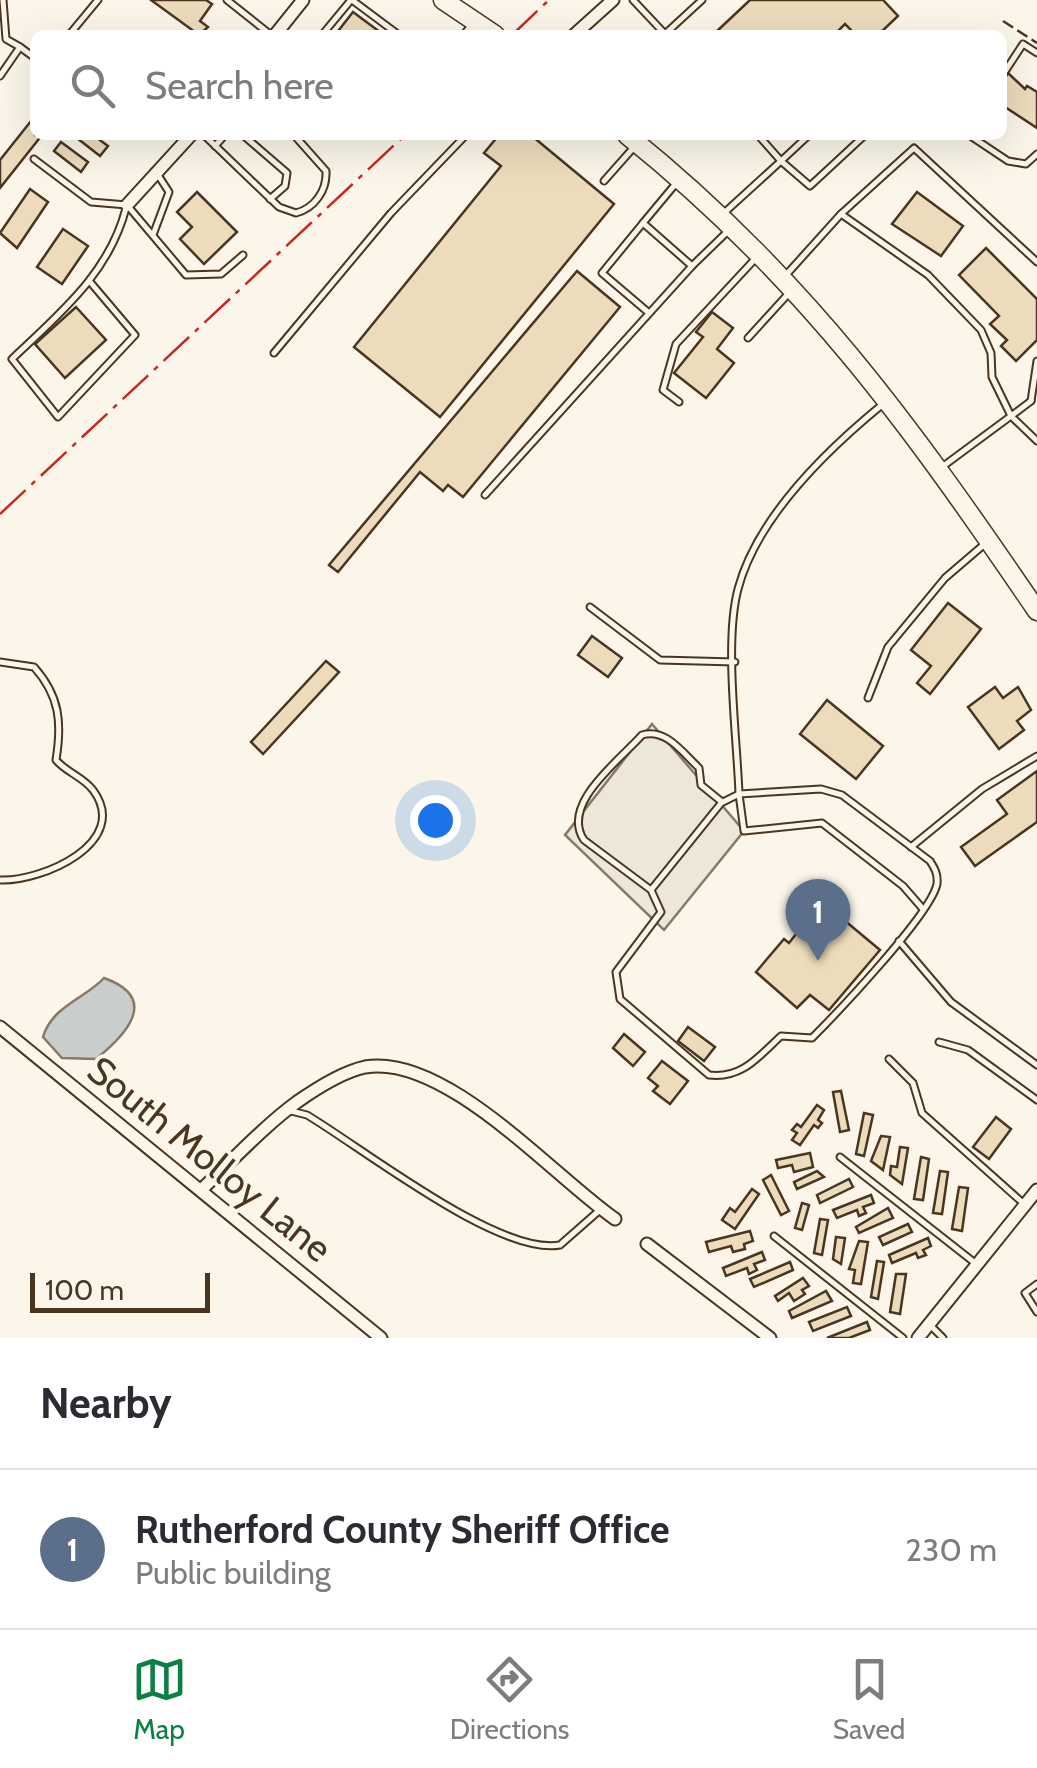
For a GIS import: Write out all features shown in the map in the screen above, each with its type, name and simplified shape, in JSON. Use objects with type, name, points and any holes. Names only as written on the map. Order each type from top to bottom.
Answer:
[{"type":"main road","points":[[443,0],[469,28]]},
{"type":"main road","points":[[633,140],[728,220],[789,282],[889,399],[1037,611]]},
{"type":"street","points":[[277,30],[303,0]]},
{"type":"street","points":[[580,30],[613,0]]},
{"type":"street","points":[[127,206],[186,140]]},
{"type":"street","name":"South Molloy Lane","points":[[0,1027],[381,1338]]},
{"type":"street","points":[[201,1190],[288,1110],[333,1080],[364,1068],[388,1066],[421,1074],[456,1093],[616,1219]]},
{"type":"street","points":[[918,1338],[1037,1190]]},
{"type":"street","points":[[647,1244],[770,1338]]},
{"type":"lane","points":[[3,0],[6,39],[30,55]]},
{"type":"lane","points":[[73,30],[98,0]]},
{"type":"lane","points":[[228,0],[267,30]]},
{"type":"lane","points":[[326,30],[352,0],[392,30]]},
{"type":"lane","points":[[633,0],[660,30]]},
{"type":"lane","points":[[670,30],[702,0]]},
{"type":"lane","points":[[1007,68],[1023,44],[1037,53]]},
{"type":"lane","points":[[0,76],[20,48]]},
{"type":"lane","points":[[209,140],[278,207],[305,210],[327,182],[322,162],[299,140]]},
{"type":"lane","points":[[215,146],[220,140]]},
{"type":"lane","points":[[249,140],[287,173],[279,192],[270,199]]},
{"type":"lane","points":[[274,353],[391,213],[461,140]]},
{"type":"lane","points":[[604,181],[631,140]]},
{"type":"lane","points":[[763,140],[810,186],[859,140]]},
{"type":"lane","points":[[485,496],[692,266],[781,160],[804,140]]},
{"type":"lane","points":[[976,140],[1008,161],[1026,164],[1037,154]]},
{"type":"lane","points":[[748,338],[841,214],[914,148],[1037,262]]},
{"type":"lane","points":[[34,159],[92,202],[127,206],[186,274],[221,274],[242,256]]},
{"type":"lane","points":[[153,235],[170,192],[156,173]]},
{"type":"lane","points":[[649,313],[602,273],[680,179]]},
{"type":"lane","points":[[91,283],[136,336],[58,417],[12,358],[91,283],[121,227],[127,206]]},
{"type":"lane","points":[[841,214],[928,274],[981,330],[990,353],[992,376],[1011,416],[1037,441]]},
{"type":"lane","points":[[644,223],[692,266]]},
{"type":"lane","points":[[679,402],[663,390],[676,344],[760,253]]},
{"type":"lane","points":[[939,468],[1034,403],[1037,362]]},
{"type":"lane","points":[[889,399],[852,429],[794,495],[763,538],[738,588],[734,662],[740,794],[744,831],[822,822],[903,886],[923,909]]},
{"type":"lane","points":[[868,698],[888,647],[946,578],[989,540]]},
{"type":"lane","points":[[590,607],[660,660],[734,662]]},
{"type":"lane","points":[[0,662],[34,667],[52,688],[60,729],[56,760],[94,791],[102,815],[94,839],[58,870],[20,881],[0,880]]},
{"type":"lane","points":[[650,890],[722,802],[740,794],[820,789],[842,795],[912,847],[937,873],[936,886],[898,940],[812,1038],[781,1036],[745,1070],[728,1077],[709,1074],[652,1029],[620,999],[614,988],[616,972],[661,912],[650,890],[584,840],[576,828],[577,812],[589,794],[642,735],[653,732],[664,736],[699,768],[701,784],[722,802]]},
{"type":"lane","points":[[912,847],[982,789],[1037,756]]},
{"type":"lane","points":[[898,940],[952,1002],[1037,1065]]},
{"type":"lane","points":[[938,1042],[968,1050],[1037,1100]]},
{"type":"lane","points":[[889,1060],[913,1083],[922,1113],[1025,1205]]},
{"type":"lane","points":[[288,1110],[307,1114],[404,1177],[525,1246],[560,1246],[602,1210]]},
{"type":"lane","points":[[840,1157],[977,1265]]},
{"type":"lane","points":[[774,1236],[903,1338]]},
{"type":"lane","points":[[1037,1284],[1025,1293],[1037,1312]]},
{"type":"lane","points":[[930,1324],[943,1338]]},
{"type":"shaded area","points":[[652,724],[744,831],[664,930],[565,835]]},
{"type":"shaded area","points":[[104,978],[131,996],[133,1017],[118,1039],[96,1059],[62,1058],[43,1037],[47,1026]]},
{"type":"building","points":[[151,0],[206,0],[212,4],[200,21],[208,27],[192,30]]},
{"type":"building","points":[[750,0],[883,0],[898,16],[883,30],[851,30],[845,24],[839,30],[718,30]]},
{"type":"building","points":[[353,12],[377,30],[339,30]]},
{"type":"building","points":[[1007,74],[1025,89],[1027,86],[1037,92],[1037,128],[1007,108]]},
{"type":"building","points":[[30,122],[30,140],[38,140],[0,188],[0,160]]},
{"type":"building","points":[[79,140],[100,140],[108,146],[100,156]]},
{"type":"building","points":[[495,140],[537,140],[614,204],[440,417],[354,347],[501,166],[484,153]]},
{"type":"building","points":[[61,142],[88,162],[81,172],[54,151]]},
{"type":"building","points":[[30,189],[48,202],[17,248],[0,233]]},
{"type":"building","points":[[197,192],[237,232],[204,264],[180,239],[192,227],[177,212]]},
{"type":"building","points":[[917,192],[963,226],[941,256],[892,224]]},
{"type":"building","points":[[63,229],[88,246],[62,284],[37,267]]},
{"type":"building","points":[[986,248],[1037,299],[1037,340],[1016,361],[1001,346],[1007,340],[990,324],[999,316],[959,275]]},
{"type":"building","points":[[577,271],[620,307],[463,497],[448,485],[443,491],[420,472],[338,572],[329,565]]},
{"type":"building","points":[[76,307],[106,340],[65,378],[35,344]]},
{"type":"building","points":[[712,312],[733,328],[717,349],[734,363],[706,398],[674,373],[703,337],[696,332]]},
{"type":"building","points":[[948,603],[981,629],[930,694],[917,683],[931,666],[911,650]]},
{"type":"building","points":[[592,636],[622,658],[608,677],[578,655]]},
{"type":"building","points":[[326,661],[339,672],[263,754],[251,742]]},
{"type":"building","points":[[995,687],[1003,698],[1018,687],[1031,710],[1017,721],[1024,730],[999,749],[968,707]]},
{"type":"building","points":[[827,700],[883,746],[856,779],[800,734]]},
{"type":"building","points":[[1037,771],[1037,822],[975,866],[961,847],[1007,814],[997,800]]},
{"type":"building","points":[[826,905],[880,950],[829,1010],[810,995],[797,1008],[756,972],[784,939],[789,943],[818,906],[821,910]]},
{"type":"building","points":[[688,1027],[715,1047],[704,1061],[678,1041]]},
{"type":"building","points":[[624,1034],[645,1052],[633,1066],[613,1048]]},
{"type":"building","points":[[662,1061],[688,1081],[670,1104],[653,1091],[658,1086],[648,1078]]},
{"type":"building","points":[[841,1091],[849,1130],[840,1132],[833,1092]]},
{"type":"building","points":[[817,1105],[824,1110],[818,1120],[822,1123],[818,1128],[814,1125],[800,1145],[792,1140],[797,1133],[792,1130],[797,1124],[801,1127]]},
{"type":"building","points":[[864,1113],[873,1115],[864,1156],[856,1154]]},
{"type":"building","points":[[996,1117],[1011,1129],[989,1159],[973,1147]]},
{"type":"building","points":[[881,1136],[890,1137],[883,1170],[871,1161]]},
{"type":"building","points":[[900,1147],[908,1148],[902,1184],[890,1175],[891,1166],[897,1167]]},
{"type":"building","points":[[810,1153],[813,1167],[794,1172],[792,1165],[778,1168],[776,1160]]},
{"type":"building","points":[[921,1157],[929,1159],[923,1200],[914,1199]]},
{"type":"building","points":[[817,1171],[824,1177],[797,1189],[794,1182]]},
{"type":"building","points":[[940,1171],[948,1172],[942,1214],[933,1213]]},
{"type":"building","points":[[771,1175],[789,1211],[781,1215],[763,1180]]},
{"type":"building","points":[[849,1179],[853,1187],[820,1203],[817,1195]]},
{"type":"building","points":[[959,1187],[968,1188],[962,1231],[952,1229]]},
{"type":"building","points":[[752,1189],[759,1194],[735,1229],[722,1220],[730,1208],[735,1212]]},
{"type":"building","points":[[871,1195],[874,1203],[863,1207],[866,1213],[859,1216],[857,1210],[837,1218],[833,1210]]},
{"type":"building","points":[[802,1203],[809,1205],[802,1230],[795,1228]]},
{"type":"building","points":[[888,1208],[893,1218],[859,1233],[856,1227]]},
{"type":"building","points":[[820,1219],[828,1220],[822,1255],[814,1253]]},
{"type":"building","points":[[908,1224],[912,1232],[883,1245],[879,1237]]},
{"type":"building","points":[[750,1231],[753,1241],[744,1244],[745,1249],[733,1252],[731,1246],[709,1252],[706,1242]]},
{"type":"building","points":[[836,1237],[845,1238],[841,1264],[833,1259]]},
{"type":"building","points":[[928,1238],[931,1246],[923,1250],[926,1255],[918,1258],[916,1253],[892,1263],[889,1255]]},
{"type":"building","points":[[859,1241],[868,1242],[861,1284],[853,1283],[855,1270],[849,1269]]},
{"type":"building","points":[[762,1252],[765,1260],[754,1264],[757,1270],[749,1274],[747,1268],[726,1276],[723,1268]]},
{"type":"building","points":[[877,1261],[884,1262],[878,1299],[871,1297]]},
{"type":"building","points":[[790,1262],[793,1270],[754,1287],[750,1279]]},
{"type":"building","points":[[896,1274],[906,1274],[900,1314],[890,1312]]},
{"type":"building","points":[[803,1278],[809,1286],[802,1290],[805,1294],[794,1301],[789,1293],[778,1301],[775,1296]]},
{"type":"building","points":[[826,1291],[832,1301],[792,1318],[789,1311]]},
{"type":"building","points":[[847,1307],[851,1316],[813,1331],[809,1322]]},
{"type":"building","points":[[867,1322],[870,1330],[849,1338],[827,1338]]},
{"type":"fence","points":[[1003,21],[1037,43]]},
{"type":"power","points":[[517,30],[549,0]]},
{"type":"power","points":[[0,514],[400,140]]},
{"type":"place","name":"Rutherford County Sheriff Office","points":[[818,961]]}]
